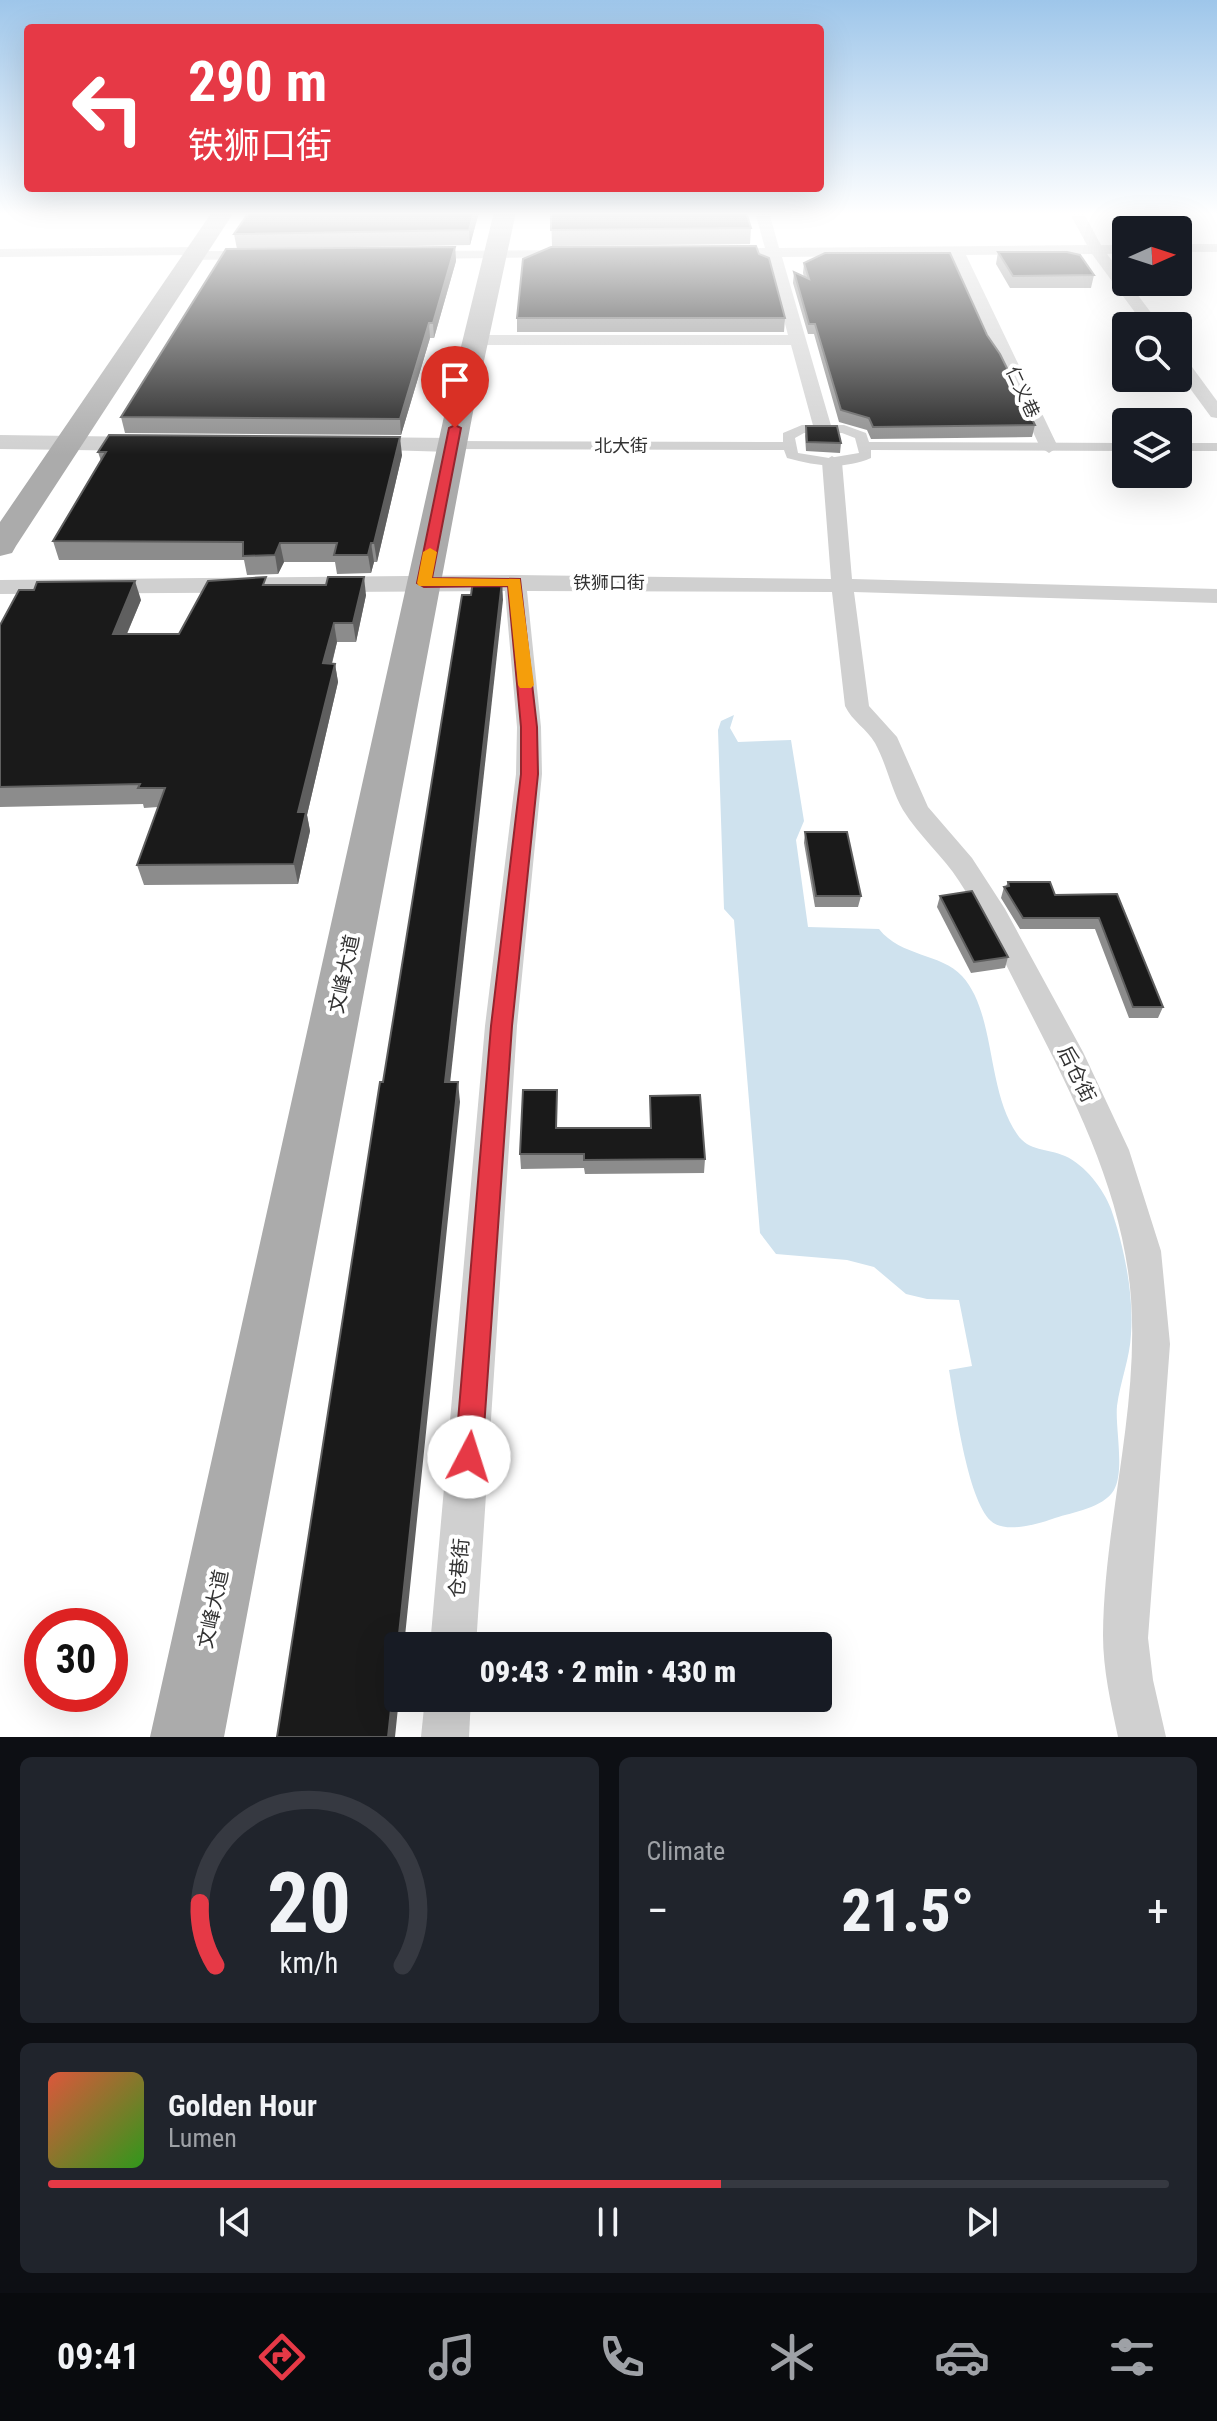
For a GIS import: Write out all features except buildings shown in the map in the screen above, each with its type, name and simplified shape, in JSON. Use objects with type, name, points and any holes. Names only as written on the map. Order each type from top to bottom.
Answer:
[{"type":"main road","points":[[0,546],[9,520],[68,444],[169,293]]},
{"type":"main road","name":"文峰大道","points":[[187,1737],[452,445],[487,293]]},
{"type":"street","points":[[785,293],[823,429]]},
{"type":"street","name":"仁义巷","points":[[976,293],[1049,447]]},
{"type":"street","points":[[1129,293],[1143,312]]},
{"type":"street","points":[[476,340],[798,340]]},
{"type":"street","points":[[1192,379],[1217,413]]},
{"type":"street","points":[[802,429],[823,429],[844,429],[861,436],[866,455],[855,461],[832,462],[812,461],[792,455],[788,436],[802,429]]},
{"type":"street","points":[[0,442],[175,444]]},
{"type":"street","points":[[329,444],[452,445]]},
{"type":"street","name":"北大街","points":[[452,445],[790,446]]},
{"type":"street","points":[[863,446],[1112,447]]},
{"type":"street","points":[[1192,447],[1217,447]]},
{"type":"street","name":"后仓街","points":[[832,462],[842,585],[857,706],[861,716],[886,740],[912,803],[954,853],[984,897],[1068,1056],[1108,1141],[1142,1249],[1151,1306],[1147,1434],[1126,1625],[1131,1686],[1142,1737]]},
{"type":"street","name":"铁狮口街","points":[[0,587],[515,582],[842,585],[1217,596]]},
{"type":"street","name":"仓巷街","points":[[454,1632],[501,1026],[529,774],[528,713],[515,582]]},
{"type":"street","points":[[445,1737],[447,1712]]},
{"type":"water","points":[[734,715],[730,728],[738,742],[791,740],[804,821],[796,840],[808,927],[879,929],[898,945],[943,963],[962,976],[981,1010],[1000,1096],[1017,1134],[1033,1147],[1065,1156],[1080,1165],[1108,1201],[1127,1271],[1131,1334],[1117,1406],[1117,1482],[1109,1496],[1095,1505],[1022,1527],[1005,1527],[991,1521],[975,1493],[969,1472],[949,1370],[972,1366],[959,1300],[927,1299],[906,1294],[874,1267],[847,1260],[776,1254],[760,1233],[734,920],[724,909],[718,730],[721,721]]},
{"type":"slow traffic","points":[[430,552],[424,583],[515,582],[526,685]]},
{"type":"route","points":[[455,428],[424,583],[515,582],[529,727],[529,774],[501,1026],[469,1457]]}]
